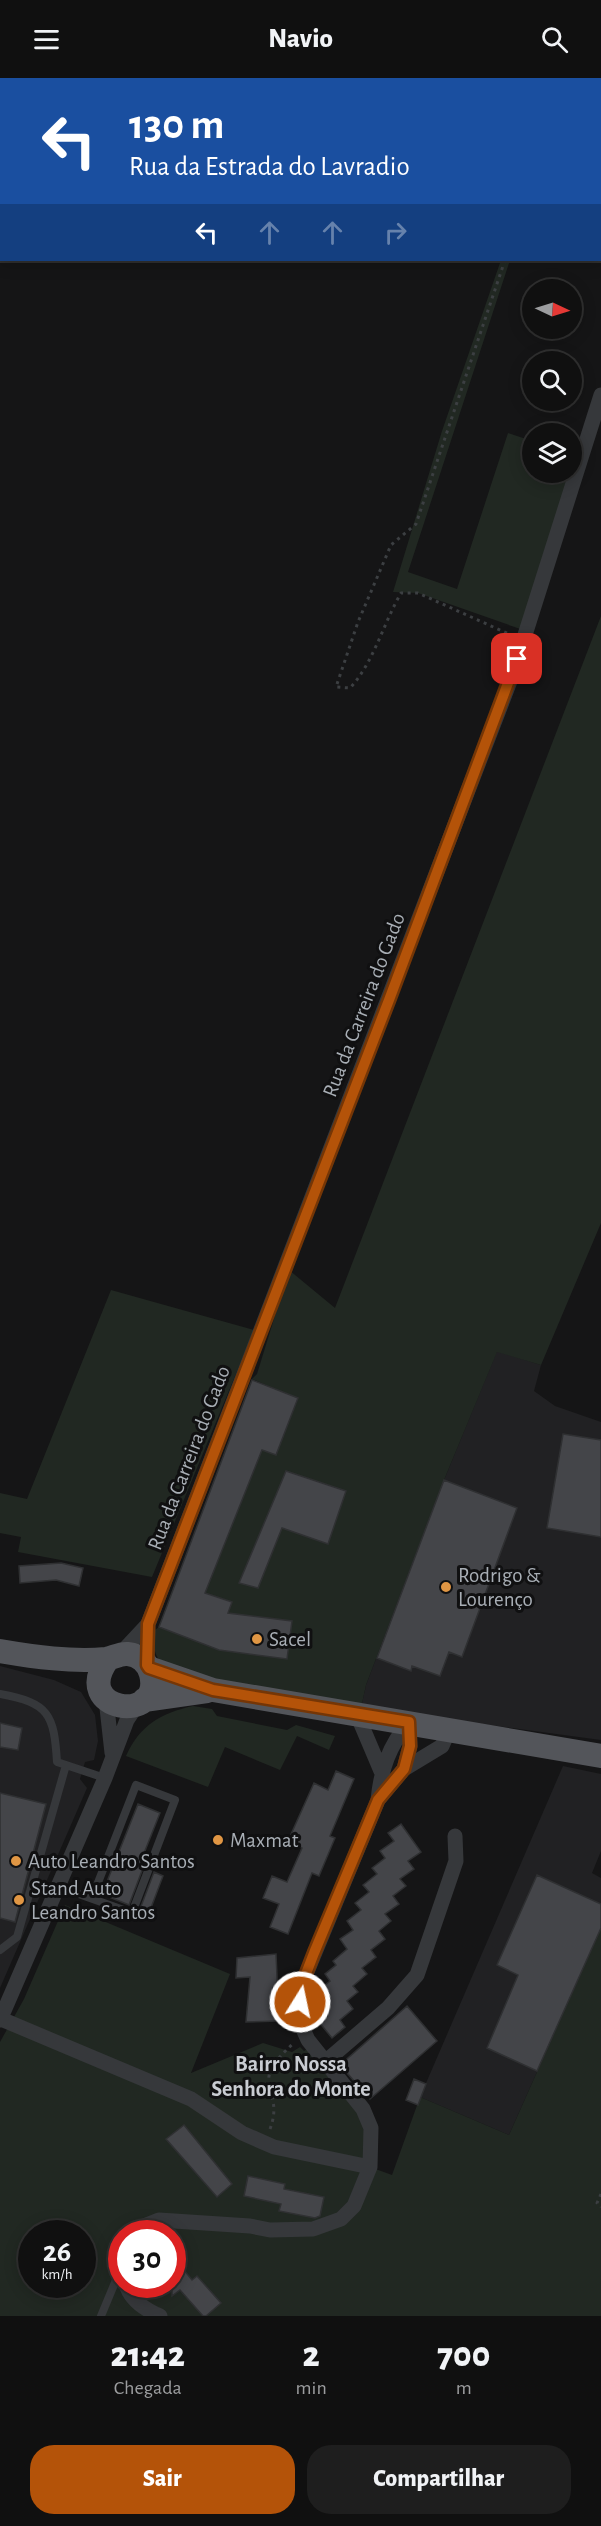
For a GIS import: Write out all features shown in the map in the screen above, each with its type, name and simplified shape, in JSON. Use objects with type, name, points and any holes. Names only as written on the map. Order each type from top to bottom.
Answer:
[{"type":"main road","points":[[0,1651],[41,1658],[135,1656],[148,1666],[213,1690],[601,1756]]},
{"type":"main road","points":[[102,1692],[101,1669],[114,1657]]},
{"type":"main road","points":[[41,1658],[102,1692],[121,1707],[213,1690]]},
{"type":"main road","points":[[141,1702],[152,1685],[148,1666]]},
{"type":"street","name":"Rua da Carreira do Gado","points":[[148,1624],[389,1000],[522,642],[601,395]]},
{"type":"street","points":[[114,1657],[148,1624]]},
{"type":"street","points":[[148,1624],[148,1666]]},
{"type":"street","points":[[102,1692],[112,1756]]},
{"type":"street","points":[[141,1702],[127,1720],[105,1778],[0,2020],[191,2099],[242,2133],[274,2147],[370,2167]]},
{"type":"street","points":[[356,1713],[381,1771]]},
{"type":"street","points":[[404,1769],[410,1746],[409,1722]]},
{"type":"street","points":[[186,2222],[250,2226],[270,2230],[313,2229],[341,2219],[354,2206],[370,2167],[371,2128],[363,2109],[305,2034],[299,2020],[302,1984],[378,1800],[381,1771],[394,1740],[409,1722]]},
{"type":"street","points":[[378,1800],[404,1769],[442,1746],[449,1730]]},
{"type":"street","points":[[325,2062],[387,2008],[417,1975],[456,1861],[455,1836]]},
{"type":"street","points":[[135,2298],[146,2310],[160,2316]]},
{"type":"lane","points":[[0,1694],[17,1697],[39,1706],[48,1714],[55,1736],[57,1762],[105,1778]]},
{"type":"lane","points":[[0,1950],[17,1937],[66,1765]]},
{"type":"lane","points":[[58,1887],[132,1913],[176,1800],[136,1785],[92,1898]]},
{"type":"lane","points":[[101,2316],[108,2298]]},
{"type":"path","points":[[505,261],[416,524],[391,545],[358,622],[336,687],[350,688],[363,674],[387,618],[401,593],[418,593],[503,629],[522,642]]},
{"type":"path","points":[[272,2125],[274,2112],[268,2086],[269,2072],[284,2052],[305,2034]]},
{"type":"path","points":[[601,2194],[597,2203],[601,2206]]},
{"type":"shaded area","points":[[501,261],[510,261],[408,572],[457,589],[508,433],[522,438],[522,483],[573,483],[526,631],[418,593],[393,592],[442,431]]},
{"type":"shaded area","points":[[601,616],[601,1223],[541,1365],[497,1352],[444,1480],[366,1685],[361,1708],[245,1688],[162,1663],[154,1648],[155,1630],[159,1627],[216,1649],[232,1602],[205,1593],[262,1450],[276,1454],[298,1399],[252,1379],[257,1374],[289,1270],[335,1308]]},
{"type":"shaded area","points":[[111,1290],[254,1330],[152,1577],[18,1552],[21,1537],[0,1533],[0,1493],[27,1499]]},
{"type":"shaded area","points":[[497,1351],[541,1365],[534,1391],[555,1406],[601,1422],[601,1740],[361,1708],[366,1685],[444,1480]]},
{"type":"shaded area","name":"Stand Auto Leandro Santos","points":[[0,1666],[54,1680],[81,1692],[95,1715],[98,1741],[94,1760],[85,1762],[80,1779],[87,1788],[0,1988]]},
{"type":"shaded area","points":[[193,1706],[212,1709],[217,1716],[287,1730],[296,1725],[335,1736],[329,1750],[297,1736],[280,1770],[225,1747],[208,1787],[126,1756],[138,1736],[153,1722],[171,1712]]},
{"type":"shaded area","points":[[563,1766],[601,1774],[601,1851],[592,1873],[601,1878],[601,1928],[509,2135],[420,2097]]},
{"type":"shaded area","points":[[65,1905],[230,1974],[191,2073],[263,2043],[292,2052],[300,2047],[304,2051],[307,2049],[363,2109],[370,2167],[392,2175],[420,2097],[509,2135],[601,1928],[601,2316],[0,2316],[0,2042],[24,1999]]},
{"type":"building","points":[[252,1380],[298,1398],[276,1455],[262,1450],[205,1593],[232,1602],[228,1613],[292,1621],[287,1659],[219,1650],[159,1627]]},
{"type":"building","points":[[563,1434],[601,1440],[601,1537],[547,1528]]},
{"type":"building","points":[[286,1471],[346,1491],[328,1544],[282,1528],[258,1588],[239,1583]]},
{"type":"building","name":"Rodrigo & Lourenço","points":[[444,1480],[517,1508],[462,1657],[449,1652],[440,1676],[412,1666],[411,1671],[377,1658]]},
{"type":"building","points":[[61,1563],[83,1568],[79,1586],[56,1580],[20,1583],[19,1566]]},
{"type":"building","points":[[0,1723],[22,1728],[18,1750],[0,1747]]},
{"type":"building","points":[[336,1771],[354,1779],[330,1836],[335,1838],[319,1876],[312,1873],[288,1934],[270,1927],[279,1904],[263,1898],[272,1876],[287,1882],[302,1848],[288,1841],[314,1783],[328,1790]]},
{"type":"building","name":"Auto Leandro Santos","points":[[0,1793],[46,1804],[15,1922],[0,1918]]},
{"type":"building","points":[[138,1804],[160,1813],[139,1866],[143,1868],[129,1905],[102,1894]]},
{"type":"building","points":[[401,1824],[421,1852],[408,1861],[414,1869],[400,1879],[406,1886],[393,1896],[399,1904],[385,1914],[391,1921],[379,1931],[385,1939],[371,1950],[376,1957],[362,1968],[367,1974],[353,1986],[358,1992],[347,2001],[353,2009],[340,2020],[345,2027],[332,2038],[310,2011],[323,2000],[316,1992],[330,1981],[325,1974],[336,1965],[333,1961],[347,1949],[340,1939],[353,1930],[347,1921],[361,1910],[355,1903],[369,1892],[363,1885],[377,1874],[372,1868],[385,1858],[380,1851],[394,1841],[388,1833]]},
{"type":"building","points":[[154,1872],[163,1876],[149,1913],[140,1909]]},
{"type":"building","points":[[537,1875],[601,1904],[601,1928],[537,2071],[487,2048],[518,1975],[497,1965]]},
{"type":"building","points":[[276,1954],[279,2021],[246,2022],[250,1977],[236,1978],[237,1958]]},
{"type":"building","points":[[407,2006],[437,2041],[370,2099],[340,2065]]},
{"type":"building","points":[[414,2079],[426,2084],[418,2105],[406,2100]]},
{"type":"building","points":[[184,2125],[232,2184],[217,2197],[166,2139]]},
{"type":"building","points":[[248,2176],[285,2184],[284,2189],[324,2197],[320,2216],[315,2218],[279,2211],[281,2204],[244,2196]]},
{"type":"building","points":[[186,2272],[192,2280],[197,2276],[221,2303],[203,2316],[186,2297]]},
{"type":"place","name":"Rodrigo & Lourenço","points":[[446,1587]]},
{"type":"place","name":"Sacel","points":[[257,1639]]},
{"type":"place","name":"Maxmat","points":[[218,1840]]},
{"type":"place","name":"Auto Leandro Santos","points":[[16,1861]]},
{"type":"place","name":"Stand Auto Leandro Santos","points":[[19,1900]]},
{"type":"district","name":"Bairro Nossa Senhora do Monte","points":[[291,2076]]},
{"type":"route","points":[[300,2002],[302,1984],[378,1800],[404,1769],[410,1746],[409,1722],[213,1690],[149,1668],[147,1665],[148,1624],[389,1000],[517,659]]}]
